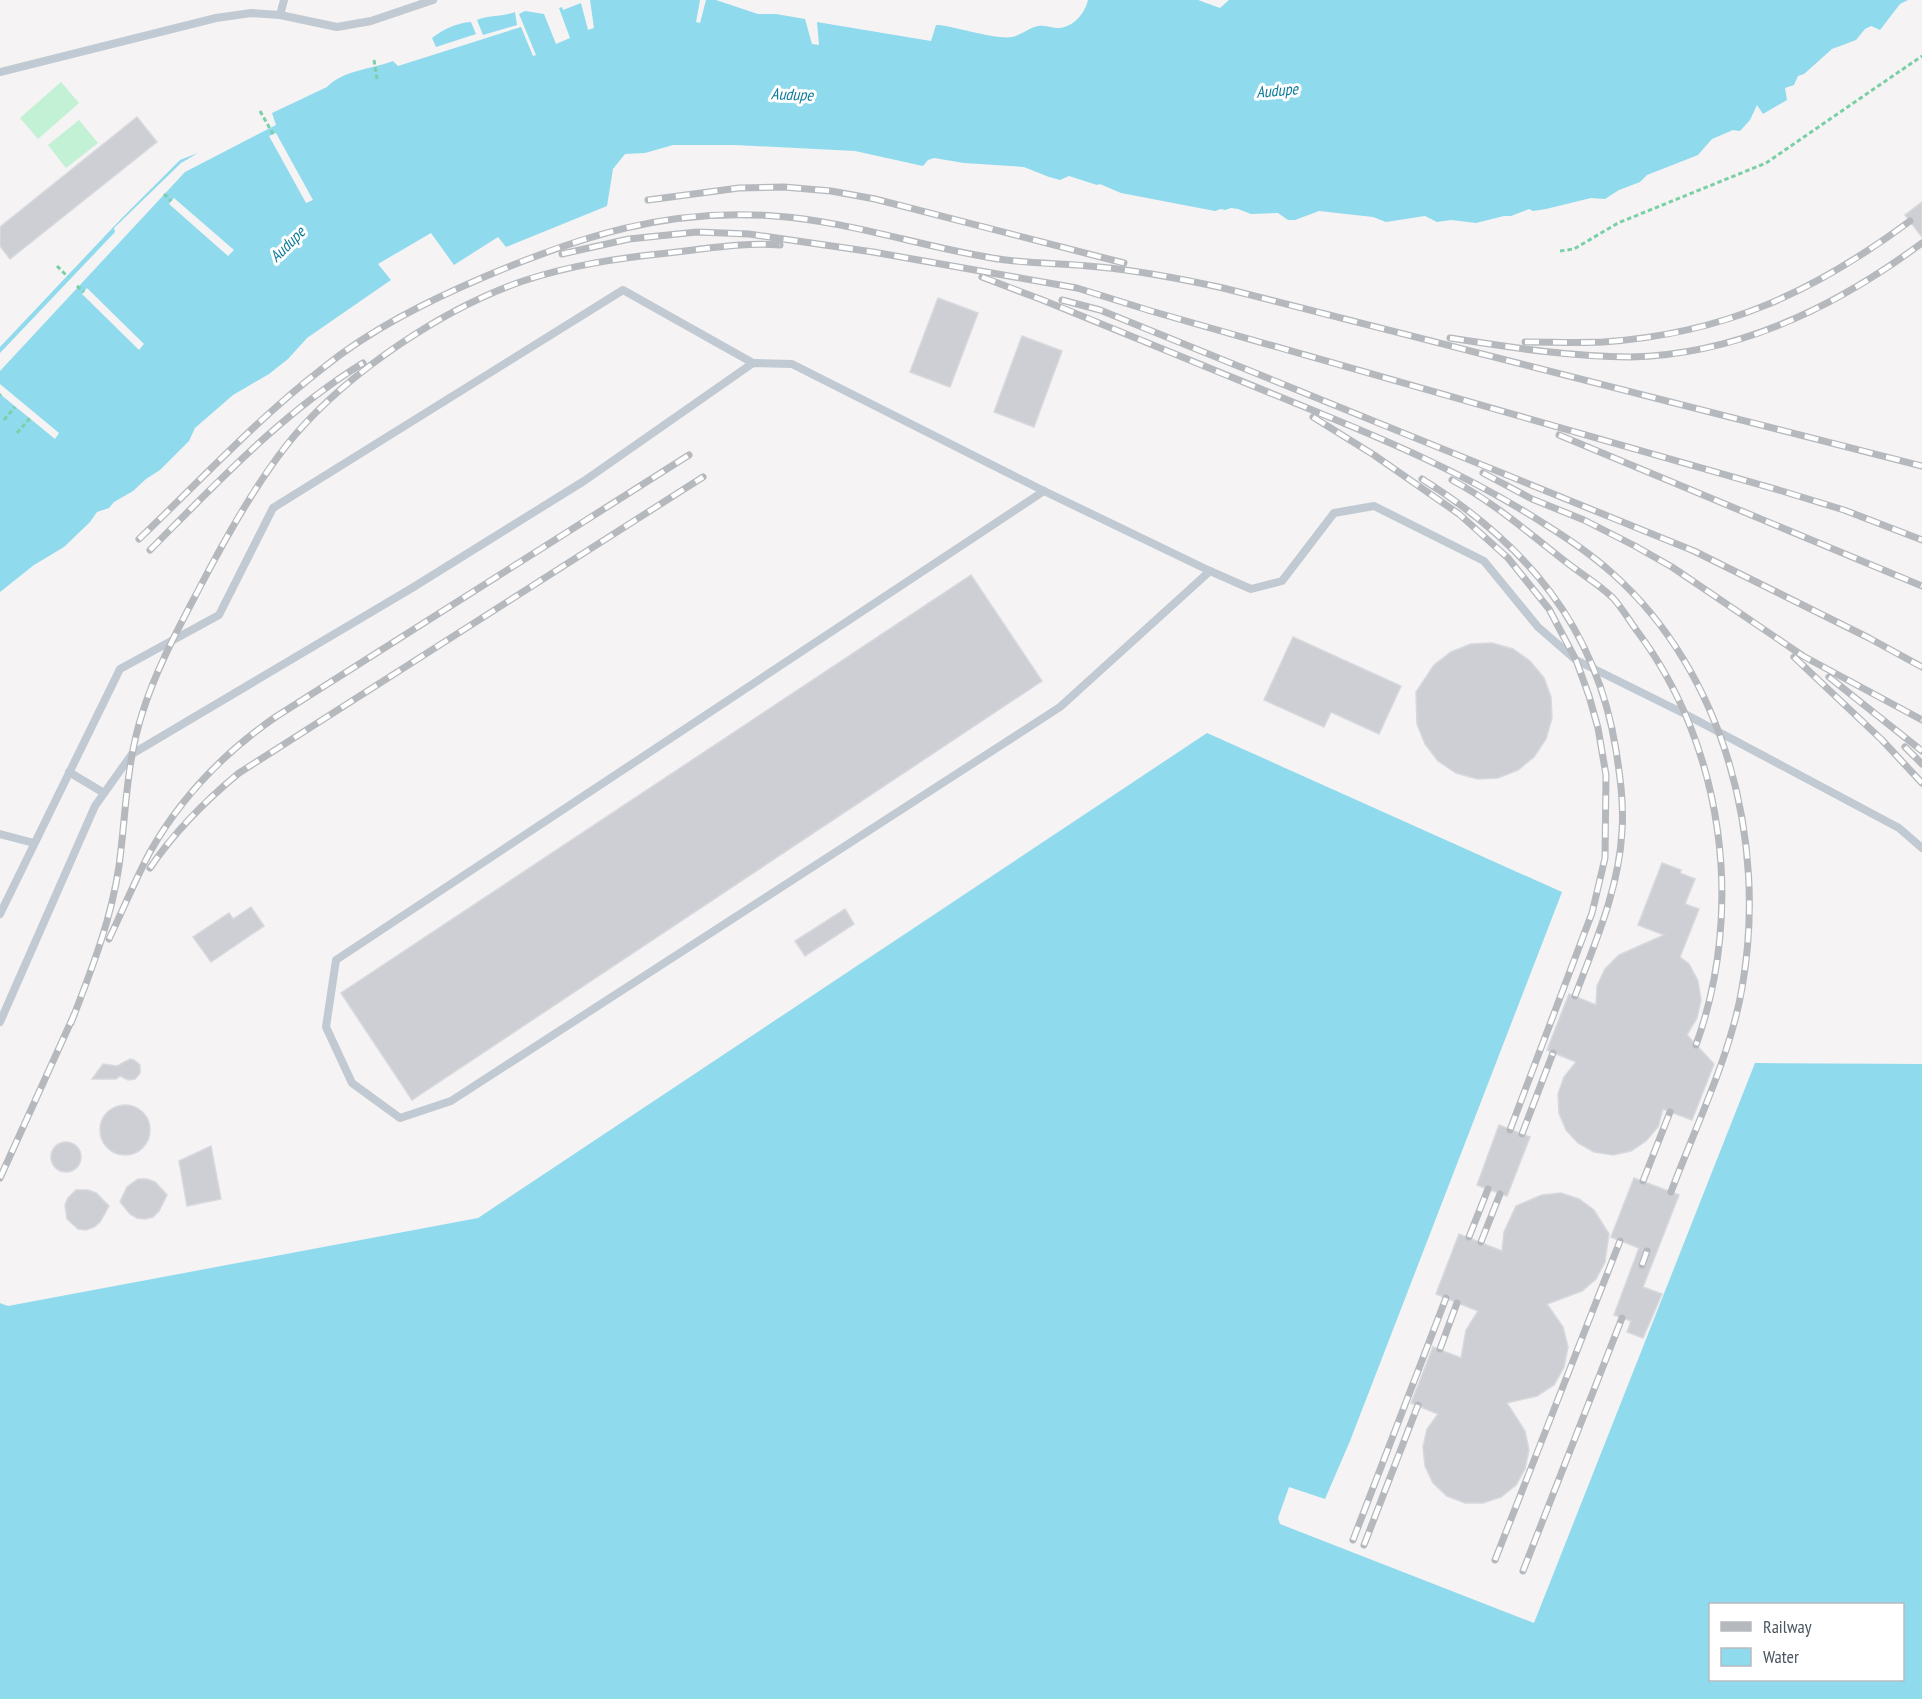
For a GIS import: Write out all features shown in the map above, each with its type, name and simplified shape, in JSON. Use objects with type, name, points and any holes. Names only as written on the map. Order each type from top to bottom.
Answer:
[{"type":"lane","points":[[280,15],[284,0]]},
{"type":"lane","points":[[0,72],[216,18],[251,13],[280,15],[337,27],[371,21],[433,0]]},
{"type":"lane","points":[[0,914],[120,669],[219,615],[273,508],[622,290],[753,363],[792,364],[1210,572],[1251,589],[1282,581],[1334,513],[1374,506],[1484,561],[1538,627],[1576,660],[1677,710],[1899,828],[1922,848]]},
{"type":"lane","points":[[0,1022],[95,806],[132,754],[412,588],[584,481],[753,363]]},
{"type":"lane","points":[[1044,490],[336,960],[326,1027],[352,1083],[400,1118],[451,1101],[1060,707],[1210,572]]},
{"type":"lane","points":[[69,772],[104,793]]},
{"type":"lane","points":[[0,834],[33,843]]},
{"type":"path","points":[[1560,251],[1574,249],[1618,223],[1766,163],[1922,56]]},
{"type":"path","points":[[375,60],[377,79]]},
{"type":"path","points":[[260,111],[273,134]]},
{"type":"path","points":[[164,194],[171,201]]},
{"type":"path","points":[[57,267],[68,277]]},
{"type":"path","points":[[77,286],[84,292]]},
{"type":"path","points":[[4,420],[15,406]]},
{"type":"path","points":[[17,433],[30,418]]},
{"type":"green space","points":[[61,82],[79,103],[38,139],[20,118]]},
{"type":"green space","points":[[79,120],[98,143],[66,168],[48,145]]},
{"type":"water","name":"Audupe","points":[[590,0],[700,0],[696,22],[700,23],[706,0],[716,0],[758,14],[776,14],[805,19],[812,44],[819,45],[817,22],[931,41],[936,25],[997,37],[1012,37],[1038,26],[1062,28],[1067,26],[1077,20],[1088,0],[1198,0],[1220,8],[1229,0],[1908,0],[1900,4],[1880,30],[1871,26],[1865,29],[1856,40],[1832,49],[1804,74],[1798,76],[1794,85],[1785,88],[1787,100],[1763,114],[1757,105],[1750,120],[1740,131],[1733,130],[1712,139],[1698,155],[1647,175],[1640,182],[1619,190],[1605,199],[1591,198],[1546,209],[1533,211],[1529,209],[1511,216],[1476,223],[1451,220],[1437,222],[1425,216],[1386,222],[1373,217],[1319,211],[1295,220],[1288,220],[1278,213],[1251,214],[1231,208],[1215,211],[1121,193],[1100,184],[1069,176],[1060,180],[1024,167],[964,163],[934,158],[928,160],[923,166],[855,151],[735,145],[673,145],[645,153],[625,154],[613,169],[607,206],[506,247],[498,237],[454,265],[431,233],[378,264],[391,280],[307,338],[288,359],[269,374],[233,395],[195,428],[189,441],[160,470],[133,491],[114,502],[109,508],[97,512],[64,547],[34,565],[0,592],[0,371],[185,172],[276,125],[272,113],[327,87],[349,73],[393,61],[398,66],[521,27],[533,56],[536,55],[519,14],[525,11],[544,14],[556,44],[570,38],[559,8],[562,7],[563,10],[581,3],[588,30],[594,28]]},
{"type":"water","points":[[515,12],[517,25],[483,35],[477,20]]},
{"type":"water","points":[[471,22],[476,34],[436,47],[432,38],[455,25]]},
{"type":"water","points":[[198,153],[181,163],[114,228],[115,232],[0,353],[0,347],[121,219],[180,160]]},
{"type":"water","points":[[1207,733],[1562,892],[1350,1441],[1325,1499],[1289,1487],[1278,1518],[1280,1524],[1534,1623],[1755,1063],[1922,1064],[1922,1699],[0,1699],[0,1303],[8,1306],[478,1218]]},
{"type":"pier","points":[[276,133],[313,200],[306,203],[269,136]]},
{"type":"pier","points":[[174,198],[234,250],[228,256],[169,204]]},
{"type":"pier","points":[[87,288],[144,344],[139,350],[82,294]]},
{"type":"pier","points":[[0,384],[59,433],[55,439],[0,394]]},
{"type":"building","points":[[137,117],[157,142],[10,259],[0,246],[0,227]]},
{"type":"building","points":[[1922,202],[1922,237],[1905,215]]},
{"type":"building","points":[[938,298],[978,313],[950,387],[910,372]]},
{"type":"building","points":[[1022,336],[1062,351],[1034,427],[994,412]]},
{"type":"building","points":[[971,575],[1042,681],[412,1100],[341,993]]},
{"type":"building","points":[[1293,637],[1401,686],[1379,734],[1331,712],[1324,727],[1264,700]]},
{"type":"building","points":[[1492,643],[1513,649],[1530,661],[1544,678],[1551,697],[1552,718],[1546,739],[1534,757],[1518,770],[1498,778],[1477,779],[1456,773],[1438,761],[1425,744],[1417,724],[1416,692],[1434,665],[1451,652],[1471,644]]},
{"type":"building","points":[[1662,863],[1681,870],[1680,873],[1695,879],[1685,904],[1699,909],[1680,957],[1689,964],[1698,981],[1701,1000],[1697,1018],[1687,1035],[1714,1064],[1692,1120],[1663,1109],[1658,1127],[1646,1141],[1631,1151],[1613,1155],[1594,1152],[1578,1143],[1566,1130],[1559,1113],[1558,1094],[1564,1077],[1576,1062],[1547,1050],[1569,994],[1596,1005],[1597,986],[1605,969],[1619,955],[1664,935],[1638,925]]},
{"type":"building","points":[[251,907],[264,926],[211,962],[193,937],[229,913],[233,919]]},
{"type":"building","points":[[845,909],[854,924],[805,956],[795,941]]},
{"type":"building","points":[[130,1059],[140,1065],[140,1073],[135,1079],[128,1080],[120,1076],[116,1079],[92,1079],[103,1064],[117,1066]]},
{"type":"building","points":[[125,1105],[139,1109],[146,1116],[150,1130],[146,1144],[139,1151],[125,1155],[111,1151],[104,1144],[100,1130],[104,1116],[111,1109]]},
{"type":"building","points":[[1499,1125],[1530,1137],[1507,1196],[1477,1185]]},
{"type":"building","points":[[66,1142],[72,1143],[80,1151],[80,1163],[72,1171],[66,1172],[60,1171],[52,1163],[51,1157],[52,1151],[60,1143]]},
{"type":"building","points":[[211,1146],[221,1199],[187,1206],[179,1161]]},
{"type":"building","points":[[1634,1178],[1679,1195],[1643,1287],[1662,1294],[1643,1338],[1627,1332],[1631,1321],[1614,1315],[1639,1248],[1611,1237]]},
{"type":"building","points":[[138,1179],[155,1182],[167,1195],[159,1211],[153,1217],[137,1218],[130,1214],[120,1202],[127,1187]]},
{"type":"building","points":[[76,1190],[96,1193],[109,1206],[100,1222],[86,1230],[78,1229],[67,1219],[65,1205]]},
{"type":"building","points":[[1561,1193],[1579,1199],[1594,1210],[1609,1234],[1605,1262],[1596,1279],[1582,1291],[1547,1304],[1563,1327],[1568,1347],[1564,1367],[1554,1385],[1537,1396],[1507,1403],[1525,1431],[1529,1450],[1525,1469],[1516,1485],[1501,1497],[1483,1503],[1465,1503],[1447,1496],[1433,1483],[1425,1466],[1423,1447],[1427,1429],[1438,1414],[1411,1403],[1433,1347],[1461,1358],[1466,1330],[1478,1311],[1436,1294],[1459,1234],[1502,1251],[1504,1232],[1516,1206],[1542,1195]]},
{"type":"railway","points":[[648,200],[739,188],[784,187],[831,191],[875,199],[1124,263]]},
{"type":"railway","points":[[139,539],[252,429],[341,354],[380,328],[484,277],[555,249],[625,228],[697,216],[774,216],[802,219],[856,228],[992,258],[1115,269],[1223,288],[1922,466]]},
{"type":"railway","points":[[1525,342],[1603,342],[1689,330],[1728,319],[1766,305],[1839,269],[1910,221]]},
{"type":"railway","points":[[562,254],[629,239],[697,232],[749,234],[873,252],[1077,288],[1782,491],[1844,510],[1922,540]]},
{"type":"railway","points":[[1450,338],[1540,351],[1607,357],[1670,354],[1710,347],[1748,337],[1821,306],[1890,266],[1922,243]]},
{"type":"railway","points":[[71,1023],[100,946],[111,906],[119,866],[133,752],[142,714],[154,681],[168,648],[221,547],[256,488],[295,435],[343,388],[400,344],[462,307],[523,281],[577,266],[613,260],[724,246],[780,245]]},
{"type":"railway","points":[[982,277],[1327,416],[1453,472],[1513,505],[1579,546],[1612,573],[1651,614],[1684,660],[1710,710],[1729,763],[1742,819],[1749,876],[1749,932],[1737,1013],[1721,1065],[1671,1192]]},
{"type":"railway","points":[[1062,300],[1100,310],[1694,551],[1869,638],[1922,667]]},
{"type":"railway","points":[[150,550],[278,426],[363,363]]},
{"type":"railway","points":[[1313,417],[1374,455],[1459,514],[1508,558],[1549,609],[1576,660],[1598,728],[1606,775],[1605,858],[1592,913],[1510,1130]]},
{"type":"railway","points":[[1559,435],[1922,586]]},
{"type":"railway","points":[[109,939],[150,852],[162,832],[190,794],[240,744],[277,716],[689,455]]},
{"type":"railway","points":[[1483,473],[1532,499],[1584,520],[1635,546],[1672,567],[1803,656],[1922,720]]},
{"type":"railway","points":[[150,868],[191,817],[239,773],[703,477]]},
{"type":"railway","points":[[1422,479],[1493,531],[1524,561],[1550,592],[1573,627],[1592,664],[1606,705],[1616,750],[1621,790],[1620,853],[1605,915],[1575,996]]},
{"type":"railway","points":[[1452,480],[1496,508],[1613,598],[1667,676],[1690,725],[1707,777],[1718,831],[1722,885],[1720,940],[1711,993],[1696,1045]]},
{"type":"railway","points":[[1794,657],[1882,740],[1922,783]]},
{"type":"railway","points":[[1829,677],[1922,751]]},
{"type":"railway","points":[[1905,747],[1922,764]]},
{"type":"railway","points":[[0,1178],[74,1015]]},
{"type":"railway","points":[[1522,1134],[1553,1053]]},
{"type":"railway","points":[[1643,1181],[1670,1112]]},
{"type":"railway","points":[[1469,1237],[1488,1189]]},
{"type":"railway","points":[[1481,1242],[1500,1194]]},
{"type":"railway","points":[[1495,1560],[1620,1241]]},
{"type":"railway","points":[[1642,1265],[1647,1251]]},
{"type":"railway","points":[[1353,1540],[1446,1298]]},
{"type":"railway","points":[[1440,1349],[1457,1303]]},
{"type":"railway","points":[[1523,1571],[1622,1318]]},
{"type":"railway","points":[[1364,1545],[1418,1405]]}]
